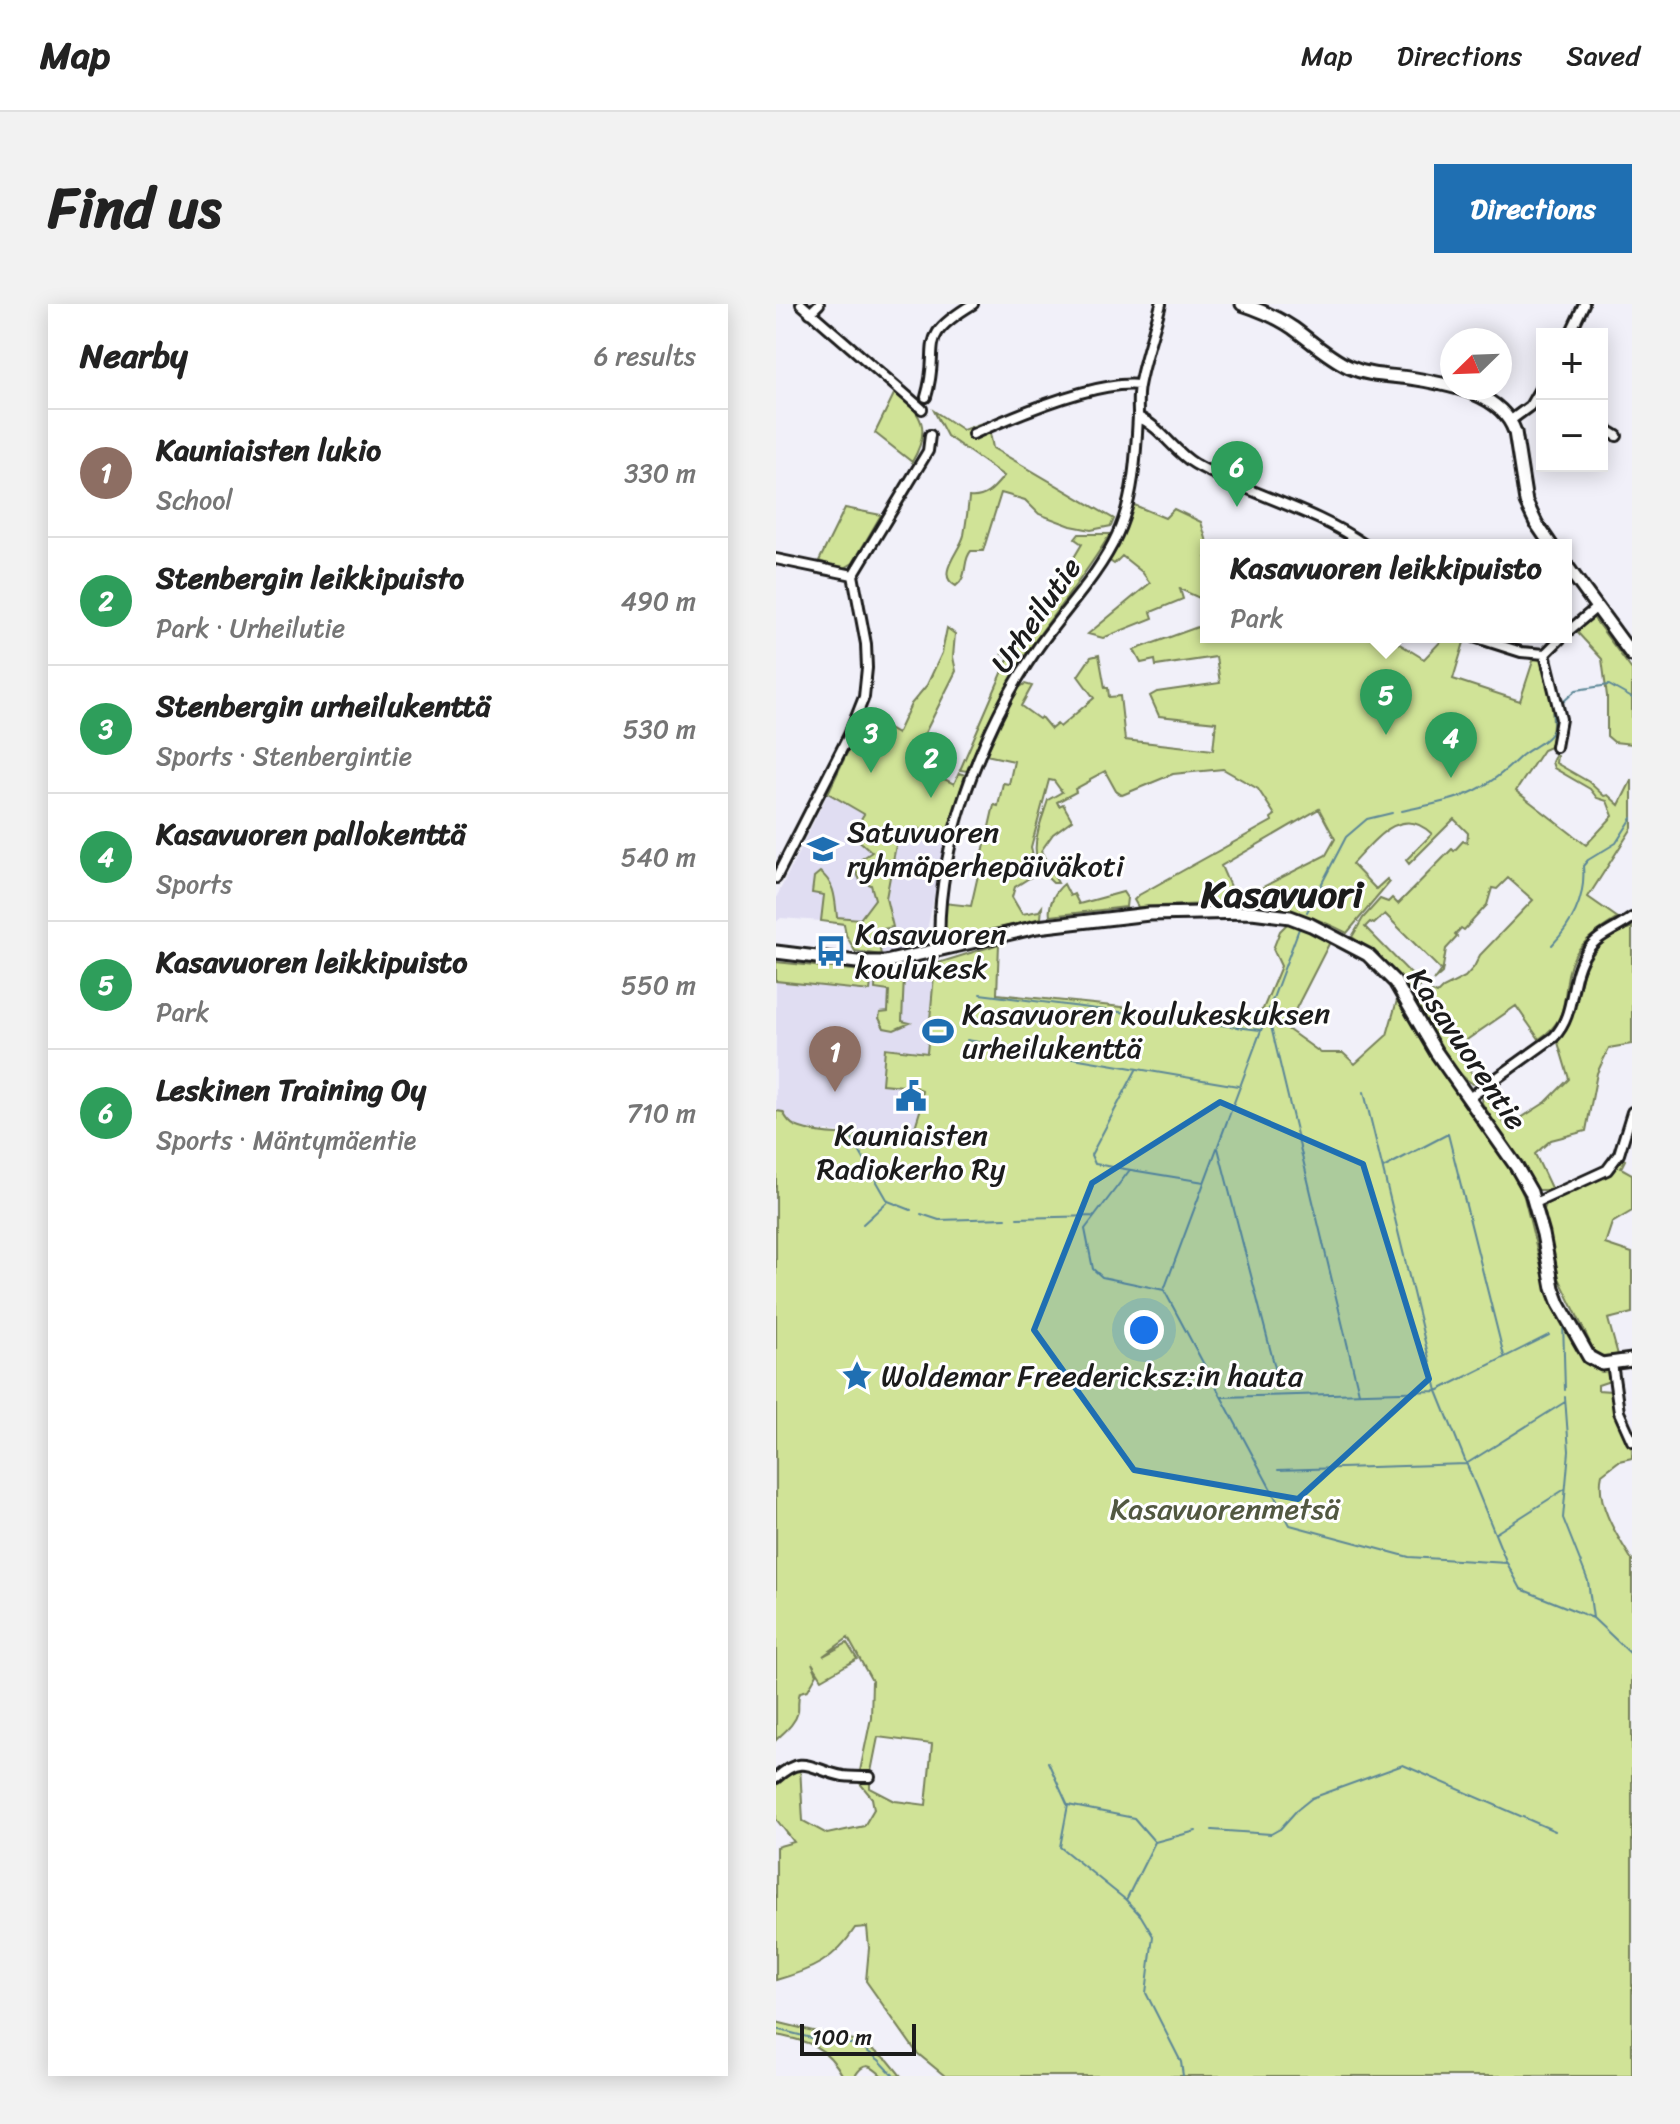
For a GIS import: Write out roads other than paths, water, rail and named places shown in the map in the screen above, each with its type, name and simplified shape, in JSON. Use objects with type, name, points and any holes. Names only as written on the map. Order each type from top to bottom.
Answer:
[{"type":"street","points":[[801,304],[922,409]]},
{"type":"street","points":[[810,313],[819,304]]},
{"type":"street","points":[[926,397],[938,329],[973,304]]},
{"type":"street","name":"Urheilutie","points":[[940,950],[939,904],[967,789],[988,737],[1026,667],[1097,570],[1117,535],[1129,501],[1139,385],[1161,304]]},
{"type":"street","points":[[1242,304],[1280,320],[1351,368],[1377,376],[1431,382],[1496,404],[1511,420],[1518,444],[1526,502],[1547,539]]},
{"type":"street","points":[[1573,328],[1584,304]]},
{"type":"street","points":[[973,434],[1025,410],[1118,384],[1139,385]]},
{"type":"street","points":[[1511,420],[1525,411],[1536,395]]},
{"type":"street","points":[[1138,417],[1192,462],[1331,524],[1355,539]]},
{"type":"street","points":[[1608,431],[1617,436]]},
{"type":"street","points":[[776,878],[849,735],[864,697],[866,644],[853,575],[928,451],[930,435]]},
{"type":"street","points":[[776,559],[853,575]]},
{"type":"street","points":[[1572,573],[1632,655]]},
{"type":"street","points":[[1572,628],[1597,607]]},
{"type":"street","points":[[1493,643],[1521,652],[1545,654],[1556,643]]},
{"type":"street","points":[[1545,654],[1561,719],[1556,747]]},
{"type":"street","name":"Kasavuorentie","points":[[776,952],[873,963],[900,960],[1037,927],[1129,915],[1252,912],[1290,917],[1346,943],[1384,968],[1395,982],[1436,1052],[1516,1166],[1535,1203],[1559,1304],[1589,1357],[1597,1364],[1612,1363]]},
{"type":"street","points":[[1469,1098],[1563,1028],[1571,1009],[1577,974],[1588,948],[1632,918]]},
{"type":"street","points":[[1535,1203],[1607,1170],[1619,1154],[1632,1112]]},
{"type":"street","points":[[1632,1360],[1612,1363],[1619,1412],[1632,1441]]},
{"type":"street","points":[[776,1778],[789,1767],[801,1763],[843,1776],[870,1777]]},
{"type":"waterway","points":[[1562,703],[1576,690],[1609,685],[1632,698]]},
{"type":"waterway","points":[[1402,811],[1453,799],[1492,781],[1551,734],[1554,727],[1553,710]]},
{"type":"waterway","points":[[1307,912],[1346,837],[1367,819],[1392,813]]},
{"type":"waterway","points":[[1552,945],[1566,928],[1580,899],[1583,866],[1616,843],[1632,818]]},
{"type":"waterway","points":[[1300,926],[1164,1290],[1290,1525],[1409,1557],[1507,1563],[1521,1589],[1593,1618],[1632,1655]]},
{"type":"waterway","points":[[980,994],[1260,1030]]},
{"type":"waterway","points":[[1268,1014],[1359,1393]]},
{"type":"waterway","points":[[967,1040],[1238,1086]]},
{"type":"waterway","points":[[1136,1070],[1091,1155],[1095,1164],[1204,1182]]},
{"type":"waterway","points":[[1364,1092],[1437,1391],[1506,1561]]},
{"type":"waterway","points":[[1383,1168],[1448,1134],[1504,1356]]},
{"type":"waterway","points":[[850,1135],[888,1201]]},
{"type":"waterway","points":[[1218,1148],[1280,1387]]},
{"type":"waterway","points":[[1129,1171],[1085,1229],[1093,1269],[1102,1277],[1164,1290]]},
{"type":"waterway","points":[[863,1224],[888,1201],[911,1210]]},
{"type":"waterway","points":[[921,1214],[939,1220],[1006,1218]]},
{"type":"waterway","points":[[1017,1218],[1095,1216]]},
{"type":"waterway","points":[[1563,1321],[1565,1390]]},
{"type":"waterway","points":[[1223,1397],[1437,1391],[1549,1335]]},
{"type":"waterway","points":[[1565,1397],[1569,1451],[1563,1518],[1588,1581],[1593,1618]]},
{"type":"waterway","points":[[1278,1470],[1466,1464],[1565,1402]]},
{"type":"waterway","points":[[1496,1533],[1565,1489]]},
{"type":"waterway","points":[[1048,1762],[1067,1804]]},
{"type":"waterway","points":[[1212,1830],[1271,1834],[1312,1798],[1403,1765],[1555,1831]]},
{"type":"waterway","points":[[1126,1900],[1060,1847],[1068,1805],[1134,1818],[1154,1841]]},
{"type":"waterway","points":[[1183,2076],[1181,2062],[1146,1993],[1153,1936],[1141,1916],[1126,1900],[1155,1842],[1196,1831]]},
{"type":"waterway","points":[[776,2029],[823,2041],[859,2045],[894,2076]]},
{"type":"place","name":"Leskinen Training Oy","points":[[1237,507]]},
{"type":"place","name":"Kasavuoren leikkipuisto","points":[[1386,735]]},
{"type":"place","name":"Stenbergin urheilukenttä","points":[[871,773]]},
{"type":"place","name":"Kasavuoren pallokenttä","points":[[1451,778]]},
{"type":"place","name":"Stenbergin leikkipuisto","points":[[931,798]]},
{"type":"place","name":"Satuvuoren ryhmäperhepäiväkoti","points":[[823,849]]},
{"type":"place","name":"Kasavuoren koulukesk","points":[[831,951]]},
{"type":"place","name":"Kasavuoren koulukeskuksen urheilukenttä","points":[[938,1031]]},
{"type":"place","name":"Kauniaisten lukio","points":[[835,1092]]},
{"type":"place","name":"Kauniaisten Radiokerho Ry","points":[[911,1096]]},
{"type":"place","name":"Woldemar Freedericksz:in hauta","points":[[857,1376]]},
{"type":"district","name":"Kasavuori","points":[[1282,894]]},
{"type":"park label","name":"Kasavuorenmetsä","points":[[1225,1509]]}]
